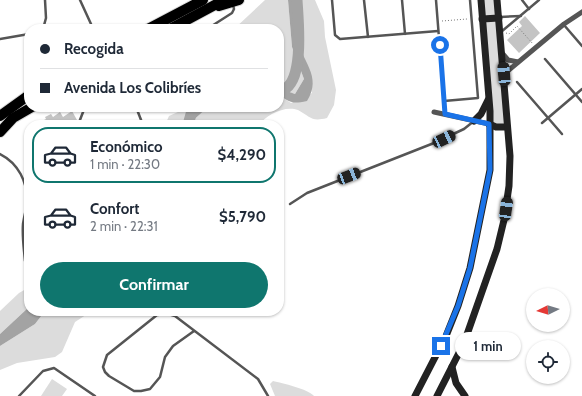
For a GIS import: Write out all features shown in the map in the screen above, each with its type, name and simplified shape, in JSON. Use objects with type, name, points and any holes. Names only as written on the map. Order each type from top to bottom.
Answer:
[{"type":"highway","points":[[157,24],[203,0]]},
{"type":"highway","points":[[179,24],[199,12],[232,1]]},
{"type":"highway","points":[[0,116],[24,99]]},
{"type":"highway","points":[[0,132],[13,118],[24,112]]},
{"type":"main road","points":[[415,396],[446,336],[458,306],[470,268],[490,170],[489,98],[481,0]]},
{"type":"main road","points":[[437,396],[464,343],[481,300],[497,249],[504,220],[509,186],[510,156],[497,0]]},
{"type":"main road","points":[[482,19],[499,18]]},
{"type":"main road","points":[[474,121],[486,106],[489,98]]},
{"type":"main road","points":[[489,124],[496,127],[507,127]]},
{"type":"main road","points":[[452,367],[456,383],[464,395]]},
{"type":"main road","points":[[441,388],[456,383]]},
{"type":"street","points":[[504,74],[564,24],[582,12]]},
{"type":"street","points":[[502,51],[508,60],[519,62]]},
{"type":"street","points":[[434,112],[489,124]]},
{"type":"lane","points":[[44,24],[46,18],[45,0]]},
{"type":"lane","points":[[80,0],[91,24]]},
{"type":"lane","points":[[332,0],[335,35],[337,38],[438,31]]},
{"type":"lane","points":[[364,0],[368,37]]},
{"type":"lane","points":[[402,0],[405,34]]},
{"type":"lane","points":[[436,0],[445,114]]},
{"type":"lane","points":[[444,101],[478,98],[470,0]]},
{"type":"lane","points":[[522,0],[529,9]]},
{"type":"lane","points":[[500,32],[539,0]]},
{"type":"lane","points":[[215,24],[232,13],[234,9],[232,1]]},
{"type":"lane","points":[[499,18],[521,16]]},
{"type":"lane","points":[[564,24],[582,46]]},
{"type":"lane","points":[[0,39],[24,35]]},
{"type":"lane","points":[[545,59],[582,102]]},
{"type":"lane","points":[[517,82],[562,134]]},
{"type":"lane","points":[[542,123],[582,89]]},
{"type":"lane","points":[[290,204],[306,193],[434,143],[464,129],[474,121]]},
{"type":"lane","points":[[0,154],[15,165],[21,174],[24,183]]},
{"type":"lane","points":[[24,220],[24,262]]},
{"type":"lane","points":[[155,316],[107,355],[103,367],[105,372],[134,391],[150,389],[160,377],[165,357],[173,346],[194,331]]},
{"type":"lane","points":[[175,316],[258,379],[268,396]]},
{"type":"lane","points":[[19,396],[43,370],[54,368],[95,396]]},
{"type":"path","points":[[438,22],[471,19]]},
{"type":"path","points":[[500,32],[509,34],[517,26],[536,47]]},
{"type":"shaded area","points":[[265,0],[288,0],[292,47],[304,79],[295,94],[284,90],[284,24],[239,24]]},
{"type":"shaded area","points":[[288,0],[293,0],[294,19],[299,46],[310,69],[313,84],[307,101],[295,103],[284,98],[284,90],[295,94],[304,79],[292,47]]},
{"type":"shaded area","points":[[293,0],[315,0],[324,21],[325,37],[336,90],[334,105],[327,118],[314,119],[298,110],[284,110],[284,98],[291,103],[312,93],[297,37]]},
{"type":"shaded area","points":[[481,0],[497,0],[507,127],[492,126]]},
{"type":"shaded area","points":[[178,112],[191,112],[184,120],[167,120],[169,116]]},
{"type":"shaded area","points":[[191,112],[202,112],[194,120],[184,120]]},
{"type":"shaded area","points":[[202,112],[276,112],[263,120],[194,120]]},
{"type":"shaded area","points":[[24,290],[24,312],[0,334],[0,311]]},
{"type":"shaded area","points":[[24,312],[24,316],[41,316],[35,324],[0,346],[0,334]]},
{"type":"shaded area","points":[[41,316],[84,316],[75,322],[62,352],[55,357],[17,363],[0,370],[0,346],[35,324]]},
{"type":"shaded area","points":[[52,379],[67,389],[62,396],[41,396]]},
{"type":"shaded area","points":[[273,381],[301,389],[311,393],[314,396],[275,396],[270,384]]},
{"type":"building","points":[[525,16],[540,33],[519,53],[507,40],[522,26],[519,22]]},
{"type":"building","points":[[60,112],[63,117],[73,112],[77,120],[44,120],[46,119],[45,117],[51,114],[53,117]]},
{"type":"waterway","points":[[284,89],[290,84],[295,75],[297,63],[299,49],[297,0]]},
{"type":"waterway","points":[[189,120],[192,112]]},
{"type":"route","points":[[440,45],[445,114],[489,124],[491,150],[490,170],[484,205],[470,268],[458,306],[441,346]]}]
